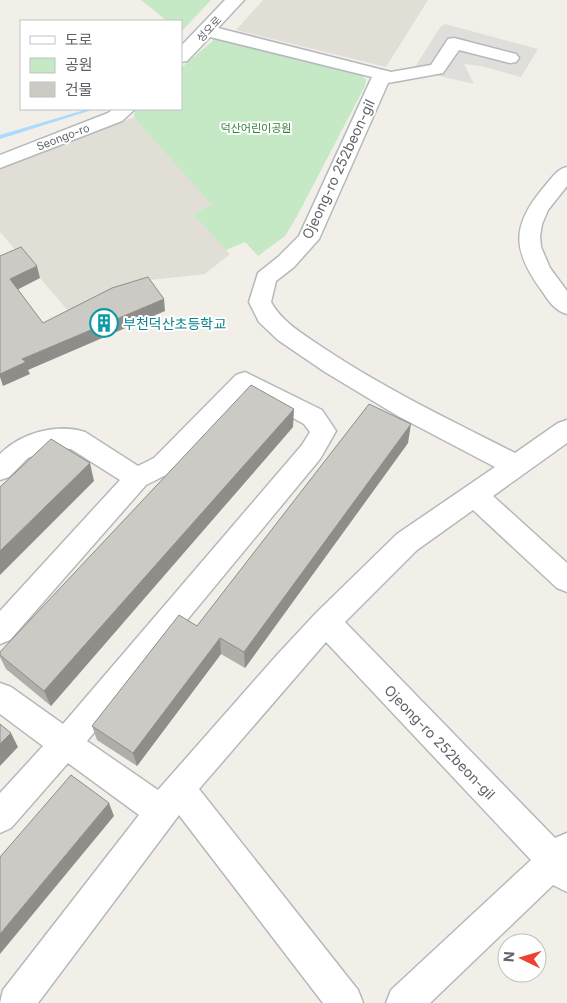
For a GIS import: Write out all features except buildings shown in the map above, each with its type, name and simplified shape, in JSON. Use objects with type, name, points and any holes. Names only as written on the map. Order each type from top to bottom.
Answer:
[{"type":"street","name":"성오로","points":[[182,55],[235,0]]},
{"type":"street","points":[[207,31],[383,74],[380,79]]},
{"type":"street","points":[[380,79],[437,69],[454,43],[510,58]]},
{"type":"street","name":"Ojeong-ro 252beon-gil","points":[[380,79],[308,239],[286,262],[266,278],[260,302],[267,316],[286,334],[333,366],[407,409],[517,466]]},
{"type":"street","name":"Seongo-ro","points":[[0,162],[115,117],[124,110]]},
{"type":"street","points":[[567,173],[538,210],[531,225],[531,250],[548,286],[567,306]]},
{"type":"street","points":[[0,631],[137,478],[163,465],[245,382],[313,417],[324,431],[311,452],[65,744],[0,817]]},
{"type":"street","points":[[16,1003],[171,800],[287,664],[326,622],[408,542],[567,430]]},
{"type":"street","points":[[0,470],[19,451],[50,438],[59,438],[76,440],[137,478]]},
{"type":"street","points":[[474,495],[567,580]]},
{"type":"street","name":"Ojeong-ro 252beon-gil","points":[[326,622],[563,862]]},
{"type":"street","points":[[0,697],[65,744],[171,800],[345,1003]]},
{"type":"street","points":[[404,1003],[563,862]]},
{"type":"shaded area","points":[[263,0],[428,0],[386,67],[236,30]]},
{"type":"shaded area","points":[[445,24],[538,49],[521,77],[481,66],[464,64],[474,84],[413,70],[441,26]]},
{"type":"shaded area","points":[[134,117],[219,202],[193,214],[230,254],[205,274],[150,280],[71,314],[0,232],[0,169]]},
{"type":"green space","points":[[141,0],[211,0],[182,31],[182,20],[166,20]]},
{"type":"green space","name":"덕산어린이공원","points":[[217,37],[359,74],[366,79],[365,86],[296,218],[285,236],[258,256],[245,242],[226,250],[193,214],[212,205],[134,117],[135,110],[182,110],[182,67]]},
{"type":"waterway","points":[[0,137],[89,110]]},
{"type":"place","name":"부천덕산초등학교","points":[[104,323]]}]
